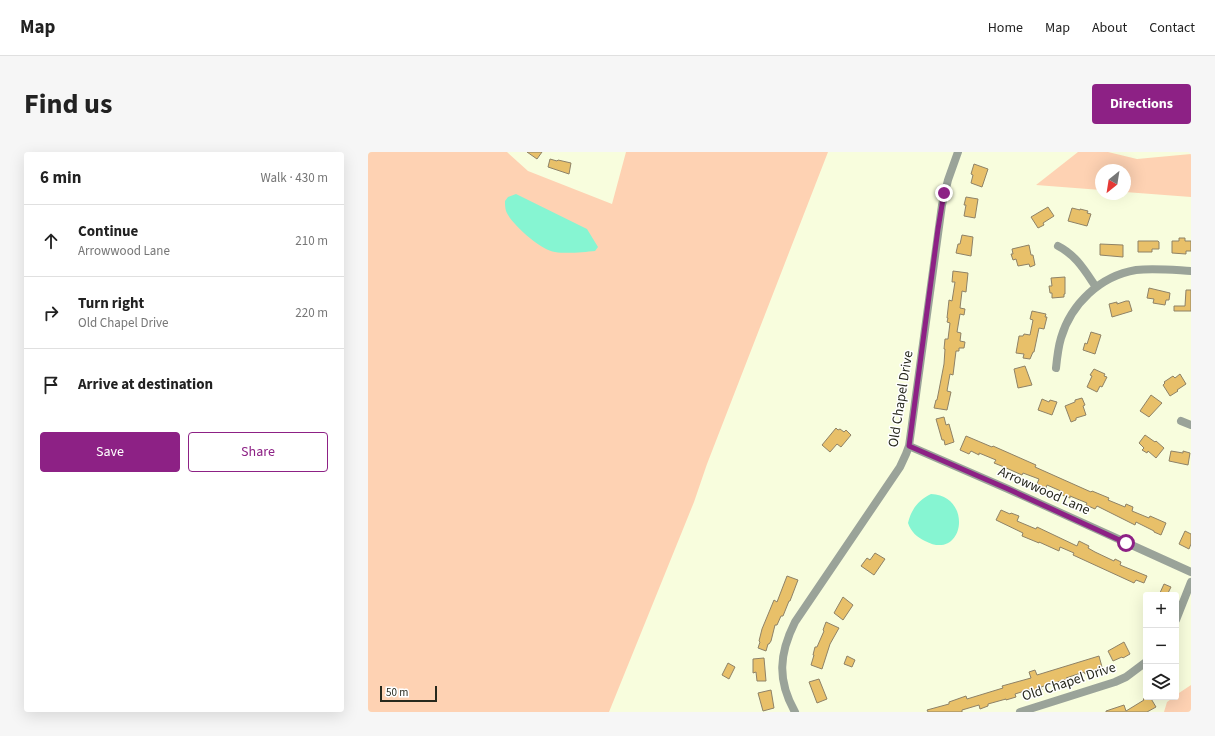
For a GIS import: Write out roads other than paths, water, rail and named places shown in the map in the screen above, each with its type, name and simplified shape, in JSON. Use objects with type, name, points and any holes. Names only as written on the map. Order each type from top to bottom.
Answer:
[{"type":"street","name":"Old Chapel Drive","points":[[795,712],[787,693],[782,670],[784,650],[795,622],[900,467],[909,446],[942,205],[948,180],[958,152]]},
{"type":"street","points":[[1058,246],[1075,258],[1096,287]]},
{"type":"street","points":[[1056,368],[1061,338],[1065,327],[1080,303],[1087,294],[1096,287],[1118,276],[1136,270],[1163,269],[1191,271]]},
{"type":"street","points":[[1181,421],[1191,426]]},
{"type":"street","name":"Arrowwood Lane","points":[[909,446],[1191,572]]},
{"type":"street","points":[[1179,612],[1191,582]]},
{"type":"street","name":"Old Chapel Drive","points":[[1020,712],[1115,682],[1131,674],[1144,664]]},
{"type":"water","points":[[516,194],[587,229],[598,247],[595,251],[565,253],[555,252],[542,247],[527,236],[514,223],[506,211],[505,201],[508,197]]},
{"type":"water","points":[[931,494],[945,497],[954,505],[958,515],[959,526],[955,536],[948,543],[938,545],[919,538],[908,523],[916,506],[922,499]]}]
